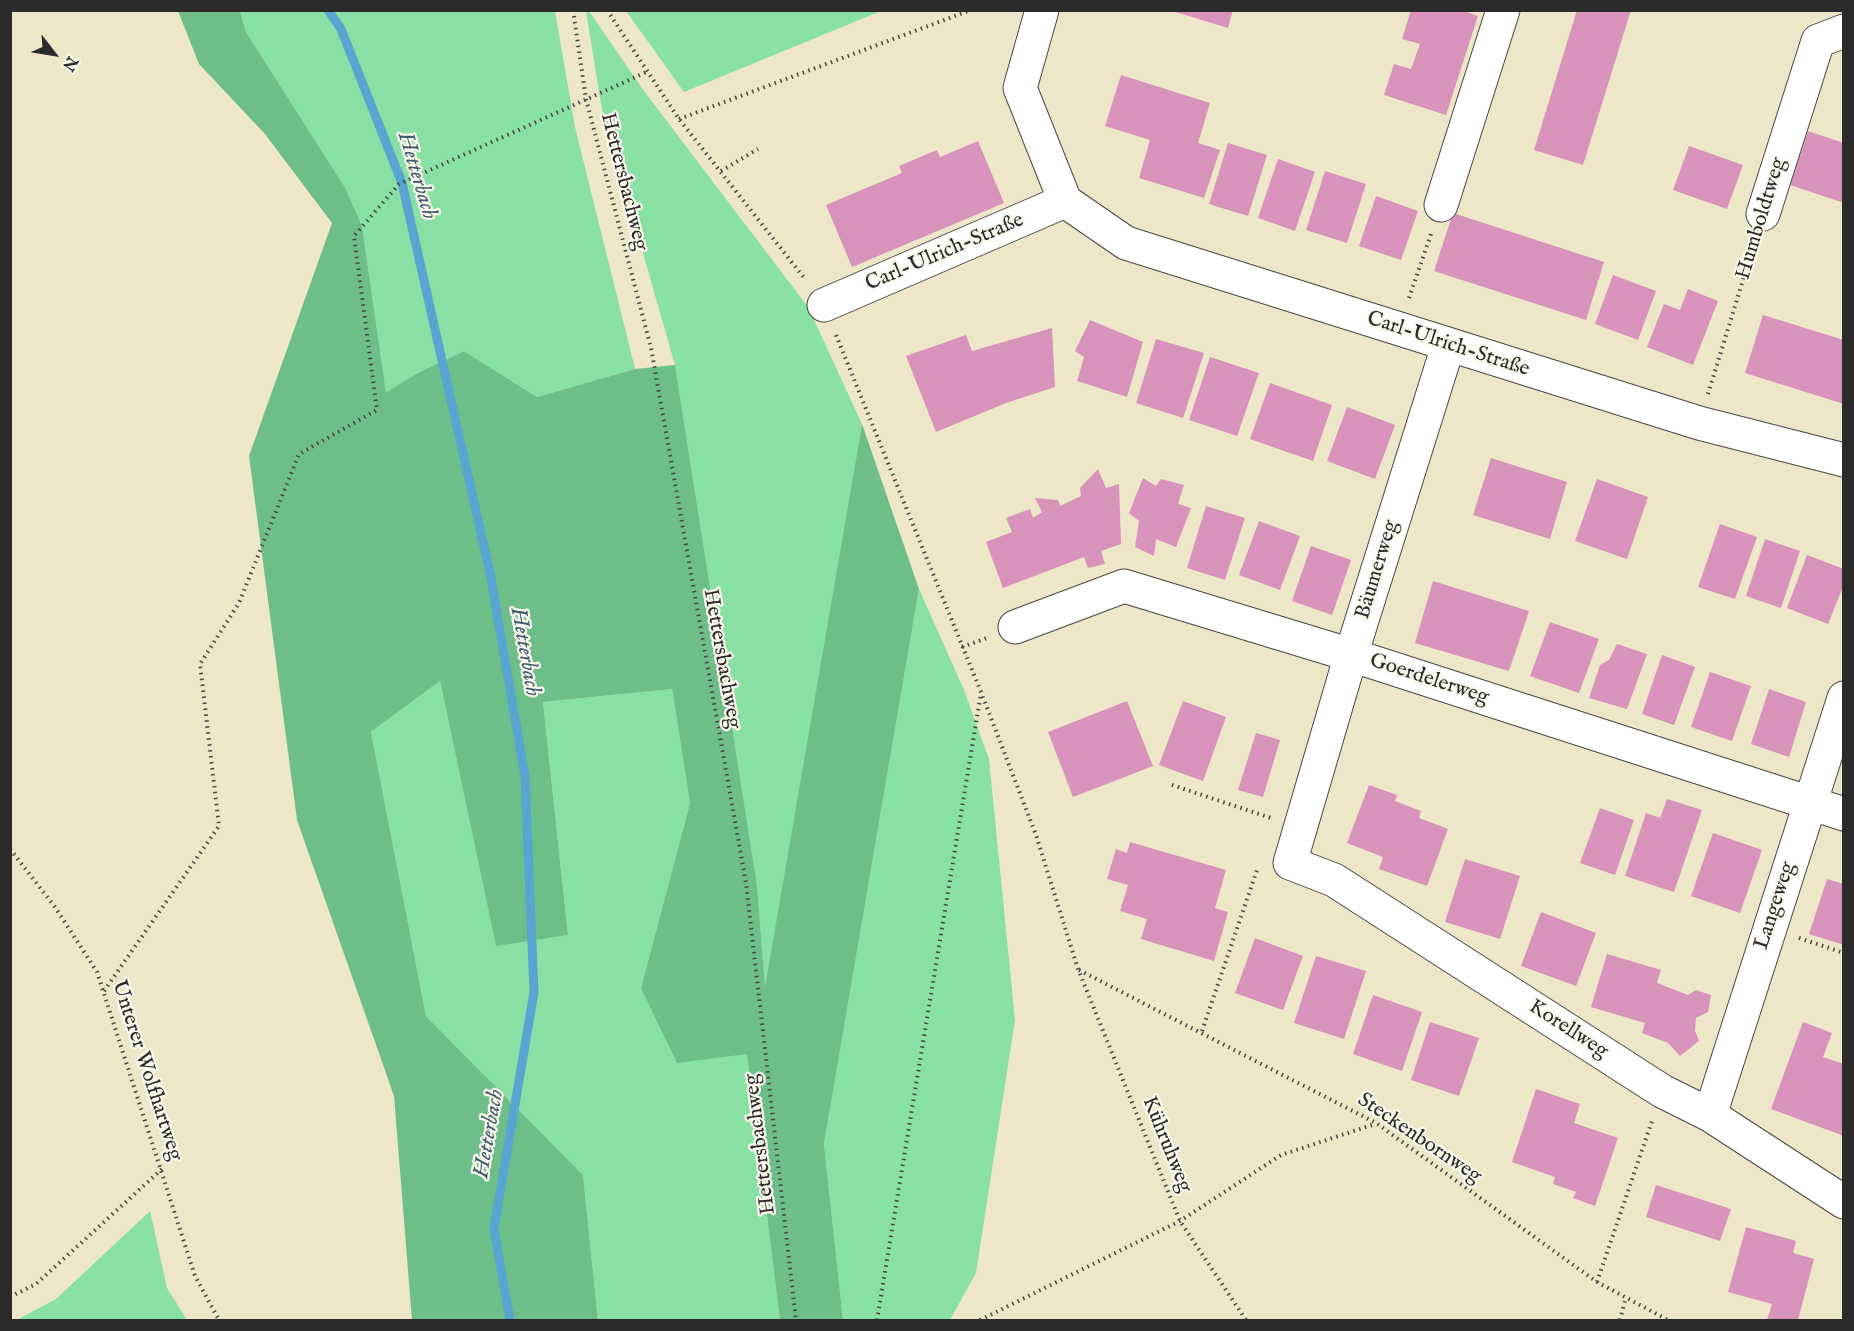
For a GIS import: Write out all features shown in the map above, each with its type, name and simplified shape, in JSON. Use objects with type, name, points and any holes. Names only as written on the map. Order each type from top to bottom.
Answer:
[{"type":"street","points":[[1042,10],[1020,88],[1065,201]]},
{"type":"street","points":[[1441,205],[1503,10]]},
{"type":"street","name":"Humboldtweg","points":[[1763,214],[1818,41],[1844,31]]},
{"type":"street","name":"Carl-Ulrich-Straße","points":[[824,305],[1065,201],[1126,243],[1699,423],[1844,460]]},
{"type":"street","name":"Bäumerweg","points":[[1290,863],[1351,655],[1448,346]]},
{"type":"street","name":"Goerdelerweg","points":[[1015,627],[1124,585],[1351,655],[1844,814]]},
{"type":"street","name":"Langeweg","points":[[1710,1114],[1844,698]]},
{"type":"street","name":"Korellweg","points":[[1290,863],[1334,880],[1662,1091],[1710,1114],[1844,1202]]},
{"type":"path","name":"Hettersbachweg","points":[[573,10],[586,99],[651,348],[746,883],[796,1320]]},
{"type":"path","name":"Kühruhweg","points":[[607,10],[679,118],[824,305],[981,692],[1036,835],[1078,969],[1180,1221],[1246,1320]]},
{"type":"path","points":[[679,118],[971,10]]},
{"type":"path","points":[[104,991],[219,826],[200,664],[239,603],[299,454],[377,410],[354,236],[399,184],[649,71]]},
{"type":"path","points":[[721,171],[758,149]]},
{"type":"path","points":[[1397,330],[1441,205]]},
{"type":"path","name":"Humboldtweg","points":[[1699,423],[1763,214]]},
{"type":"path","points":[[878,1320],[981,692]]},
{"type":"path","points":[[1172,785],[1300,827]]},
{"type":"path","name":"Unterer Wolfhartweg","points":[[10,849],[55,907],[97,972],[195,1276],[219,1320]]},
{"type":"path","points":[[1202,1031],[1263,854],[1290,863]]},
{"type":"path","points":[[1769,928],[1844,952]]},
{"type":"path","name":"Steckenbornweg","points":[[1078,969],[1202,1031],[1376,1123],[1597,1282],[1668,1320]]},
{"type":"path","points":[[1597,1282],[1662,1091]]},
{"type":"path","points":[[980,1320],[1180,1221],[1281,1155],[1376,1123]]},
{"type":"path","points":[[10,1297],[36,1284],[162,1169]]},
{"type":"path","points":[[1620,1320],[1626,1297]]},
{"type":"green space","points":[[178,11],[240,11],[246,32],[346,189],[362,226],[386,392],[418,373],[464,351],[537,397],[635,369],[675,365],[757,885],[765,987],[862,424],[919,589],[824,1144],[843,1320],[780,1320],[747,1054],[677,1063],[641,988],[690,803],[672,689],[543,702],[568,935],[496,946],[440,681],[371,732],[426,1016],[583,1175],[598,1320],[412,1320],[394,1096],[297,820],[249,456],[332,223],[265,134],[199,64]]},
{"type":"green space","points":[[240,11],[555,11],[575,127],[635,369],[537,397],[464,351],[418,373],[386,392],[362,226],[346,189],[246,32]]},
{"type":"green space","points":[[586,11],[589,11],[644,91],[808,307],[862,424],[765,990],[757,885],[675,365],[602,110]]},
{"type":"green space","points":[[626,11],[881,11],[684,92]]},
{"type":"green space","points":[[919,589],[964,690],[989,759],[1015,1020],[976,1273],[950,1320],[843,1320],[824,1144]]},
{"type":"green space","points":[[440,681],[496,945],[568,934],[543,702],[672,689],[690,803],[641,988],[747,1053],[780,1320],[598,1320],[583,1175],[426,1016],[371,732]]},
{"type":"green space","points":[[150,1211],[167,1288],[187,1320],[17,1320],[56,1299]]},
{"type":"building","points":[[1169,10],[1233,10],[1228,28]]},
{"type":"building","points":[[1411,10],[1461,10],[1478,16],[1446,115],[1384,95],[1394,64],[1411,69],[1420,44],[1402,39]]},
{"type":"building","points":[[1577,10],[1631,10],[1583,165],[1534,150]]},
{"type":"building","points":[[1121,75],[1210,103],[1198,143],[1220,150],[1204,198],[1139,178],[1150,140],[1105,126]]},
{"type":"building","points":[[1808,131],[1844,143],[1844,203],[1790,185]]},
{"type":"building","points":[[978,141],[1004,203],[852,267],[826,205],[902,173],[899,166],[937,150],[940,157]]},
{"type":"building","points":[[1228,143],[1267,155],[1248,216],[1209,204]]},
{"type":"building","points":[[1689,146],[1743,165],[1727,209],[1673,190]]},
{"type":"building","points":[[1278,159],[1315,172],[1295,231],[1258,218]]},
{"type":"building","points":[[1325,171],[1366,184],[1347,243],[1306,230]]},
{"type":"building","points":[[1376,196],[1418,211],[1401,260],[1359,246]]},
{"type":"building","points":[[1453,213],[1604,262],[1586,320],[1434,271]]},
{"type":"building","points":[[1613,275],[1656,291],[1638,340],[1595,324]]},
{"type":"building","points":[[1688,289],[1718,301],[1693,365],[1647,347],[1664,304],[1680,310]]},
{"type":"building","points":[[1763,315],[1844,340],[1844,404],[1745,373]]},
{"type":"building","points":[[1090,320],[1143,342],[1127,397],[1077,381],[1084,357],[1075,351]]},
{"type":"building","points":[[1052,328],[1055,387],[1006,403],[936,432],[906,356],[966,335],[972,351]]},
{"type":"building","points":[[1156,339],[1204,353],[1183,418],[1136,403]]},
{"type":"building","points":[[1210,357],[1259,373],[1237,436],[1189,420]]},
{"type":"building","points":[[1270,383],[1332,405],[1313,461],[1250,439]]},
{"type":"building","points":[[1347,407],[1395,425],[1375,479],[1327,461]]},
{"type":"building","points":[[1491,458],[1567,482],[1550,539],[1473,515]]},
{"type":"building","points":[[1098,469],[1106,488],[1119,484],[1121,544],[1101,551],[1105,564],[1088,568],[1084,557],[1003,588],[986,542],[1012,532],[1006,518],[1030,509],[1033,518],[1042,512],[1035,498],[1058,500],[1060,506],[1081,496],[1080,488]]},
{"type":"building","points":[[1143,478],[1156,486],[1161,479],[1184,485],[1178,504],[1191,508],[1176,547],[1156,539],[1154,556],[1135,547],[1139,521],[1129,513]]},
{"type":"building","points":[[1597,479],[1648,497],[1627,559],[1575,541]]},
{"type":"building","points":[[1206,506],[1245,518],[1225,580],[1187,568]]},
{"type":"building","points":[[1259,521],[1300,536],[1280,590],[1239,575]]},
{"type":"building","points":[[1720,524],[1757,537],[1735,599],[1698,587]]},
{"type":"building","points":[[1765,539],[1800,551],[1781,608],[1746,596]]},
{"type":"building","points":[[1311,546],[1351,560],[1332,615],[1292,601]]},
{"type":"building","points":[[1807,555],[1844,569],[1844,584],[1828,624],[1787,608]]},
{"type":"building","points":[[1433,581],[1529,611],[1509,671],[1415,643]]},
{"type":"building","points":[[1550,622],[1599,639],[1579,693],[1530,676]]},
{"type":"building","points":[[1617,644],[1647,654],[1627,709],[1589,698],[1600,665],[1609,660]]},
{"type":"building","points":[[1662,655],[1695,667],[1674,725],[1642,714]]},
{"type":"building","points":[[1710,672],[1751,686],[1732,741],[1691,727]]},
{"type":"building","points":[[1769,689],[1806,702],[1789,757],[1751,744]]},
{"type":"building","points":[[1127,701],[1153,766],[1073,797],[1048,732]]},
{"type":"building","points":[[1183,701],[1226,717],[1203,781],[1159,765]]},
{"type":"building","points":[[1256,733],[1280,740],[1263,797],[1238,790]]},
{"type":"building","points":[[1369,785],[1397,795],[1395,801],[1421,811],[1419,818],[1448,829],[1427,886],[1379,869],[1383,857],[1347,843]]},
{"type":"building","points":[[1667,799],[1702,810],[1674,892],[1625,876],[1646,813],[1660,818]]},
{"type":"building","points":[[1600,808],[1634,820],[1615,875],[1580,863]]},
{"type":"building","points":[[1713,833],[1762,850],[1740,913],[1691,896]]},
{"type":"building","points":[[1130,842],[1226,870],[1215,908],[1228,912],[1214,961],[1141,939],[1147,919],[1120,911],[1128,885],[1107,879],[1116,849],[1127,853]]},
{"type":"building","points":[[1465,859],[1520,876],[1500,939],[1445,922]]},
{"type":"building","points":[[1827,879],[1844,884],[1844,945],[1809,934]]},
{"type":"building","points":[[1541,912],[1596,933],[1576,986],[1521,966]]},
{"type":"building","points":[[1255,938],[1303,956],[1283,1010],[1235,993]]},
{"type":"building","points":[[1607,954],[1661,970],[1657,983],[1688,995],[1696,990],[1711,995],[1708,1012],[1696,1018],[1695,1031],[1699,1041],[1680,1056],[1668,1043],[1642,1033],[1645,1023],[1591,1007]]},
{"type":"building","points":[[1316,956],[1366,971],[1344,1039],[1294,1023]]},
{"type":"building","points":[[1373,995],[1422,1012],[1402,1071],[1353,1054]]},
{"type":"building","points":[[1430,1022],[1479,1038],[1459,1096],[1411,1080]]},
{"type":"building","points":[[1803,1022],[1832,1033],[1823,1057],[1844,1064],[1844,1136],[1771,1109]]},
{"type":"building","points":[[1536,1089],[1580,1104],[1574,1123],[1618,1138],[1595,1206],[1573,1198],[1576,1192],[1553,1184],[1555,1177],[1512,1162]]},
{"type":"building","points":[[1656,1185],[1731,1209],[1720,1241],[1646,1217]]},
{"type":"building","points":[[1746,1227],[1796,1241],[1793,1253],[1814,1259],[1798,1320],[1767,1320],[1772,1304],[1728,1292]]},
{"type":"waterway","name":"Hetterbach","points":[[328,10],[341,29],[402,183],[490,573],[525,776],[534,992],[494,1229],[510,1320]]}]
